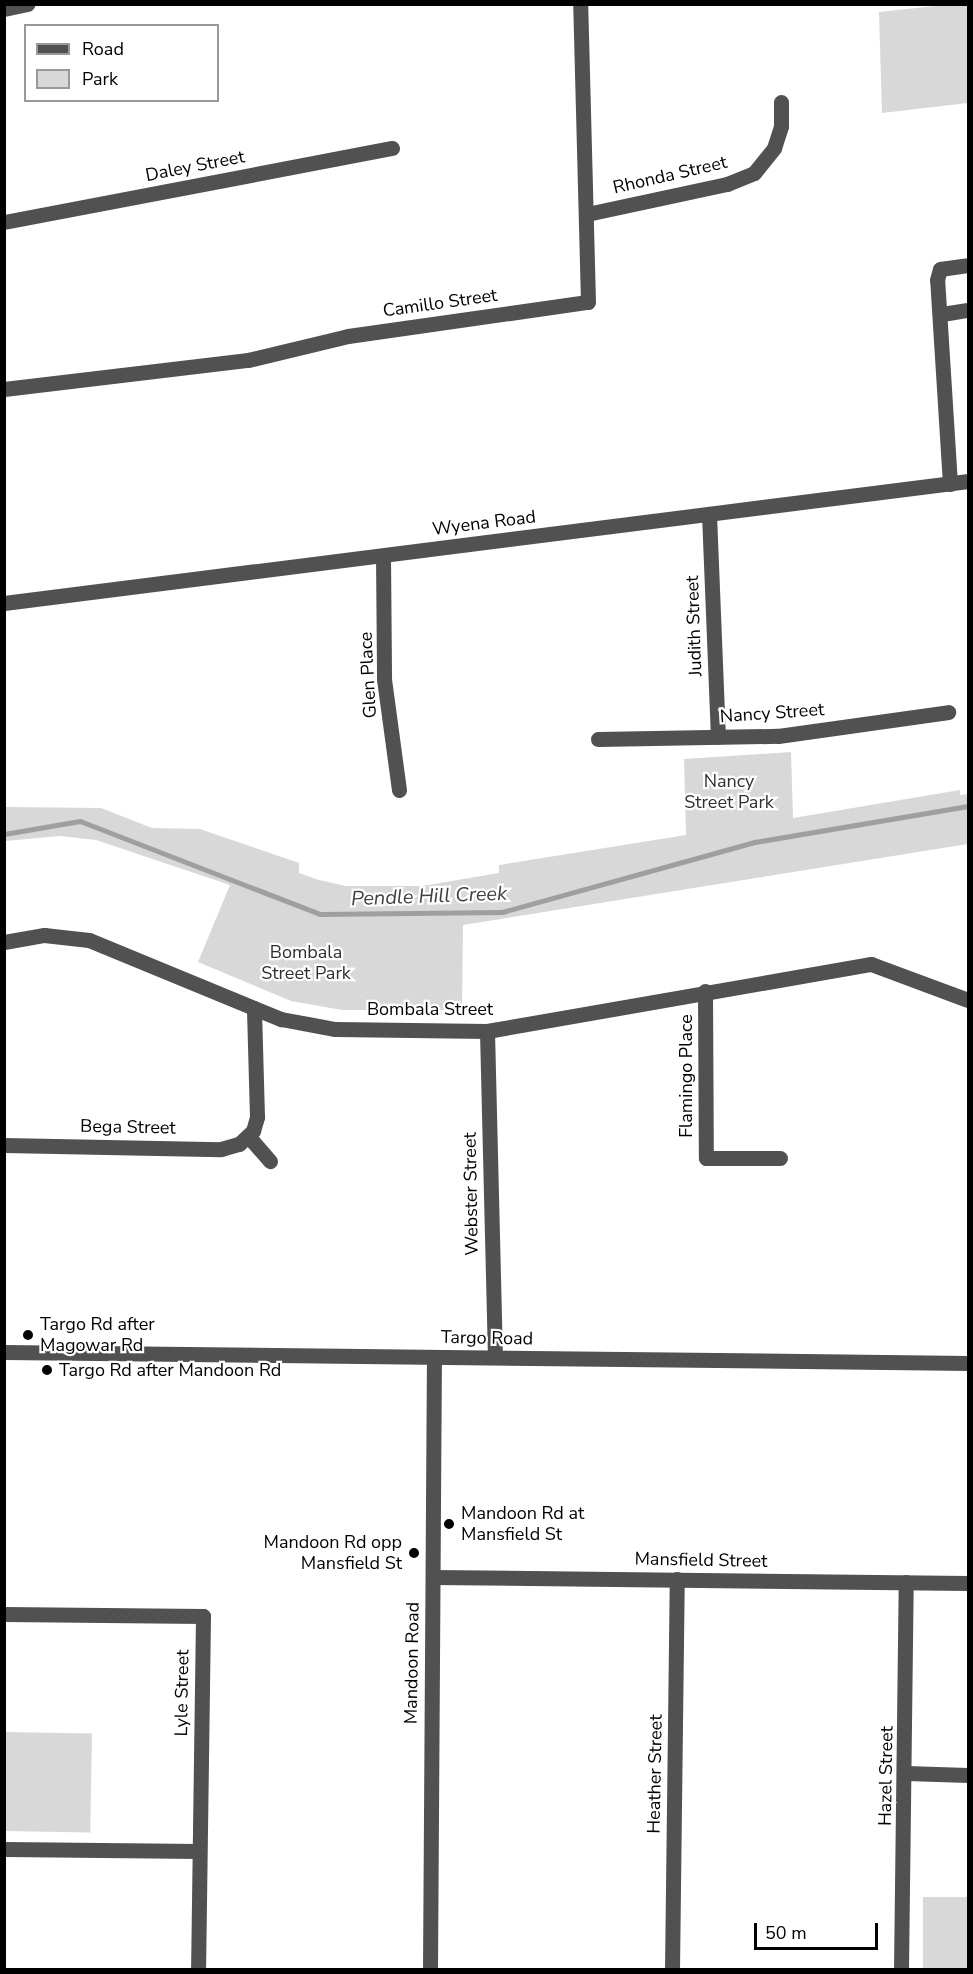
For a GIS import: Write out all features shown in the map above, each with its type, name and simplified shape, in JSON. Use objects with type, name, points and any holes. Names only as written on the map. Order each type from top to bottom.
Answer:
[{"type":"street","points":[[4,9],[27,4]]},
{"type":"street","name":"Camillo Street","points":[[4,390],[248,360],[348,336],[588,302],[580,4]]},
{"type":"street","name":"Rhonda Street","points":[[587,214],[727,184],[754,173],[774,148],[781,126],[781,102]]},
{"type":"street","name":"Daley Street","points":[[4,222],[392,148]]},
{"type":"street","points":[[950,484],[942,314],[937,293],[940,268],[969,265]]},
{"type":"street","points":[[942,314],[969,310]]},
{"type":"street","name":"Wyena Road","points":[[4,603],[969,482]]},
{"type":"street","name":"Judith Street","points":[[709,514],[718,737]]},
{"type":"street","name":"Glen Place","points":[[383,556],[384,679],[399,790]]},
{"type":"street","name":"Nancy Street","points":[[598,739],[778,736],[948,712]]},
{"type":"street","name":"Bombala Street","points":[[4,942],[45,935],[89,940],[281,1019],[335,1029],[487,1031],[705,991],[871,964],[969,1000]]},
{"type":"street","name":"Flamingo Place","points":[[705,991],[706,1158],[780,1158]]},
{"type":"street","points":[[254,1008],[257,1117],[249,1137],[270,1161]]},
{"type":"street","name":"Webster Street","points":[[487,1031],[495,1358]]},
{"type":"street","name":"Bega Street","points":[[4,1145],[221,1149],[249,1137]]},
{"type":"street","name":"Targo Road","points":[[4,1352],[969,1363]]},
{"type":"street","name":"Mandoon Road","points":[[430,1970],[434,1357]]},
{"type":"street","name":"Mansfield Street","points":[[433,1577],[969,1583]]},
{"type":"street","name":"Heather Street","points":[[672,1970],[677,1579]]},
{"type":"street","name":"Hazel Street","points":[[901,1970],[906,1773],[906,1582]]},
{"type":"street","name":"Lyle Street","points":[[4,1614],[203,1616],[198,1970]]},
{"type":"street","points":[[906,1773],[969,1775]]},
{"type":"street","points":[[4,1849],[199,1851]]},
{"type":"green space","points":[[944,5],[968,5],[968,103],[882,113],[879,12]]},
{"type":"green space","points":[[791,752],[793,818],[960,790],[960,795],[968,794],[968,844],[463,925],[462,1010],[342,1010],[291,1001],[198,962],[230,885],[96,840],[60,836],[5,841],[5,807],[101,808],[152,828],[200,829],[299,863],[299,873],[319,880],[346,886],[422,886],[499,873],[499,865],[686,835],[684,759]]},
{"type":"green space","points":[[5,1732],[92,1734],[90,1833],[4,1831]]},
{"type":"green space","points":[[923,1897],[968,1897],[968,1969],[923,1969]]},
{"type":"waterway","name":"Pendle Hill Creek","points":[[4,834],[80,821],[320,914],[502,912],[755,842],[968,806]]},
{"type":"place","name":"Targo Rd after Magowar Rd","points":[[28,1335]]},
{"type":"place","name":"Targo Rd after Mandoon Rd","points":[[47,1370]]},
{"type":"place","name":"Mandoon Rd at Mansfield St","points":[[449,1524]]},
{"type":"place","name":"Mandoon Rd opp Mansfield St","points":[[414,1553]]},
{"type":"park label","name":"Nancy Street Park","points":[[729,792]]},
{"type":"park label","name":"Bombala Street Park","points":[[306,963]]}]
